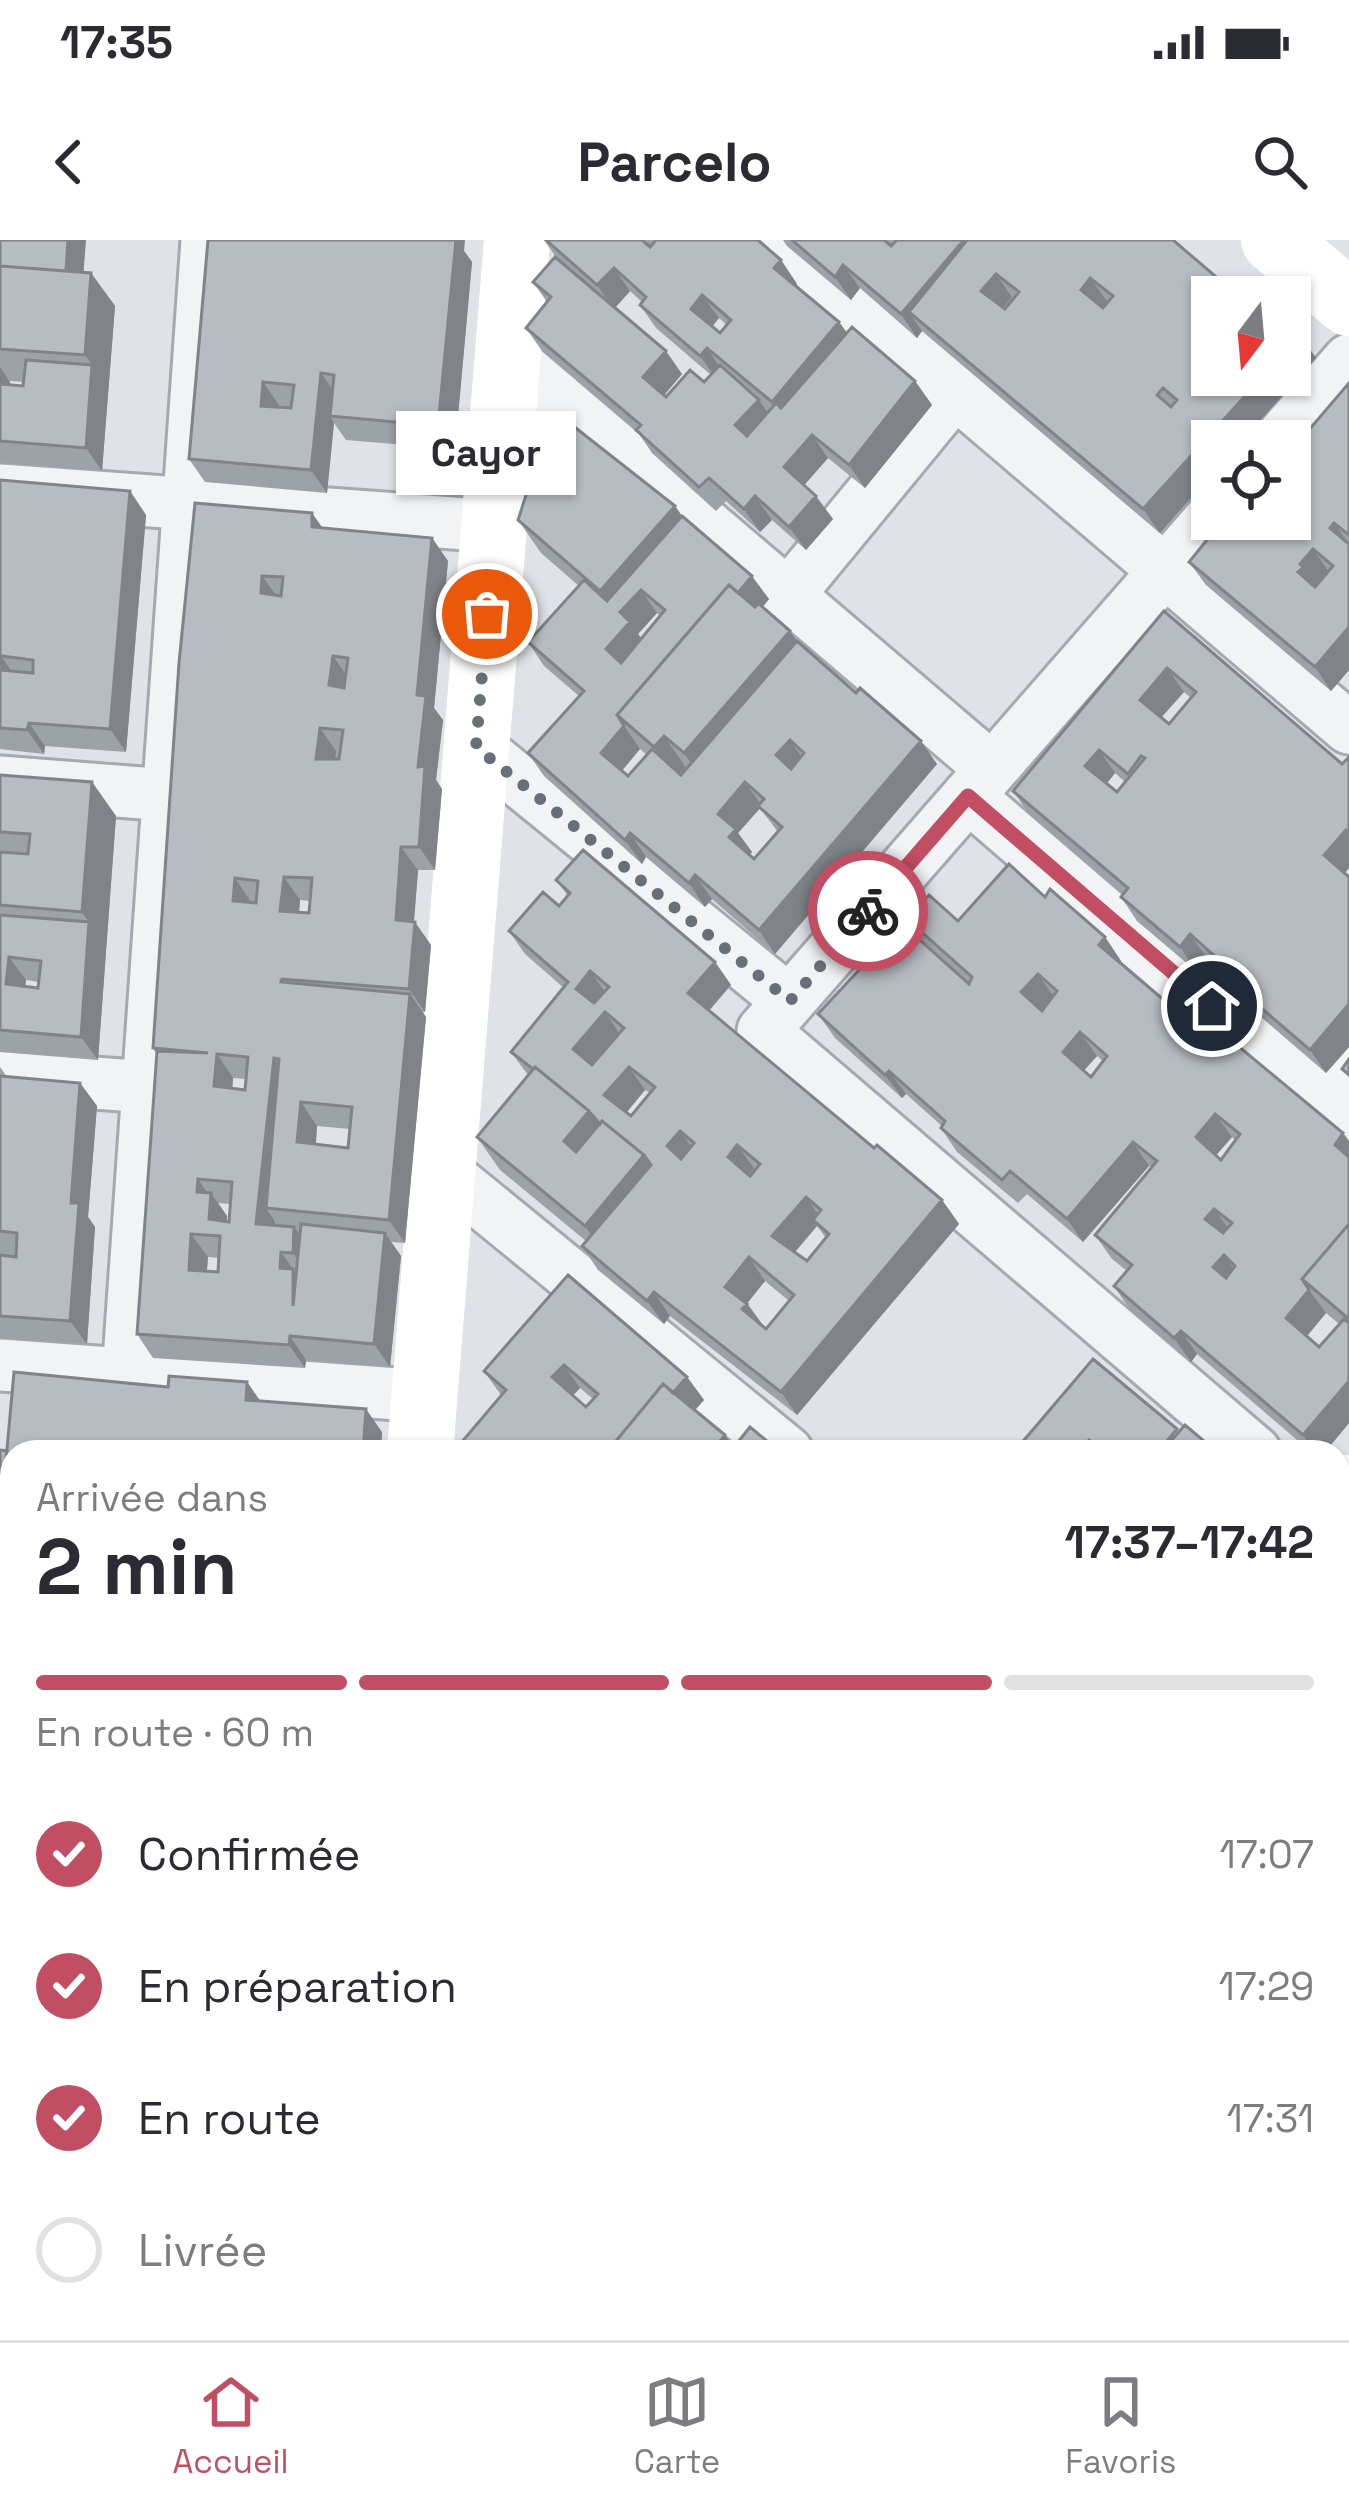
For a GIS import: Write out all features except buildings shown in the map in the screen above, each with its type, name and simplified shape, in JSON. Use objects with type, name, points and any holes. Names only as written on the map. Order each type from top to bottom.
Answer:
[{"type":"street","points":[[128,1375],[207,240]]},
{"type":"street","points":[[0,1365],[128,1375],[422,1424],[517,240]]},
{"type":"street","points":[[777,240],[1349,728]]},
{"type":"street","points":[[1274,240],[1342,282]]},
{"type":"street","points":[[508,356],[788,595],[980,783],[1333,1110],[1349,1057]]},
{"type":"street","points":[[1296,420],[1349,360]]},
{"type":"street","points":[[788,595],[956,392]]},
{"type":"street","points":[[0,490],[494,526]]},
{"type":"street","points":[[1192,540],[764,1031],[1118,1364],[1236,1440]]},
{"type":"street","points":[[476,747],[790,1001]]},
{"type":"street","points":[[1,798],[168,795]]},
{"type":"street","points":[[0,1076],[148,1087]]},
{"type":"street","points":[[443,1172],[773,1440]]},
{"type":"way so far","points":[[487,614],[476,747],[790,1001],[868,911]]},
{"type":"place","name":"Cayor","points":[[487,614]]},
{"type":"route","points":[[868,911],[968,796],[1212,1006]]}]
